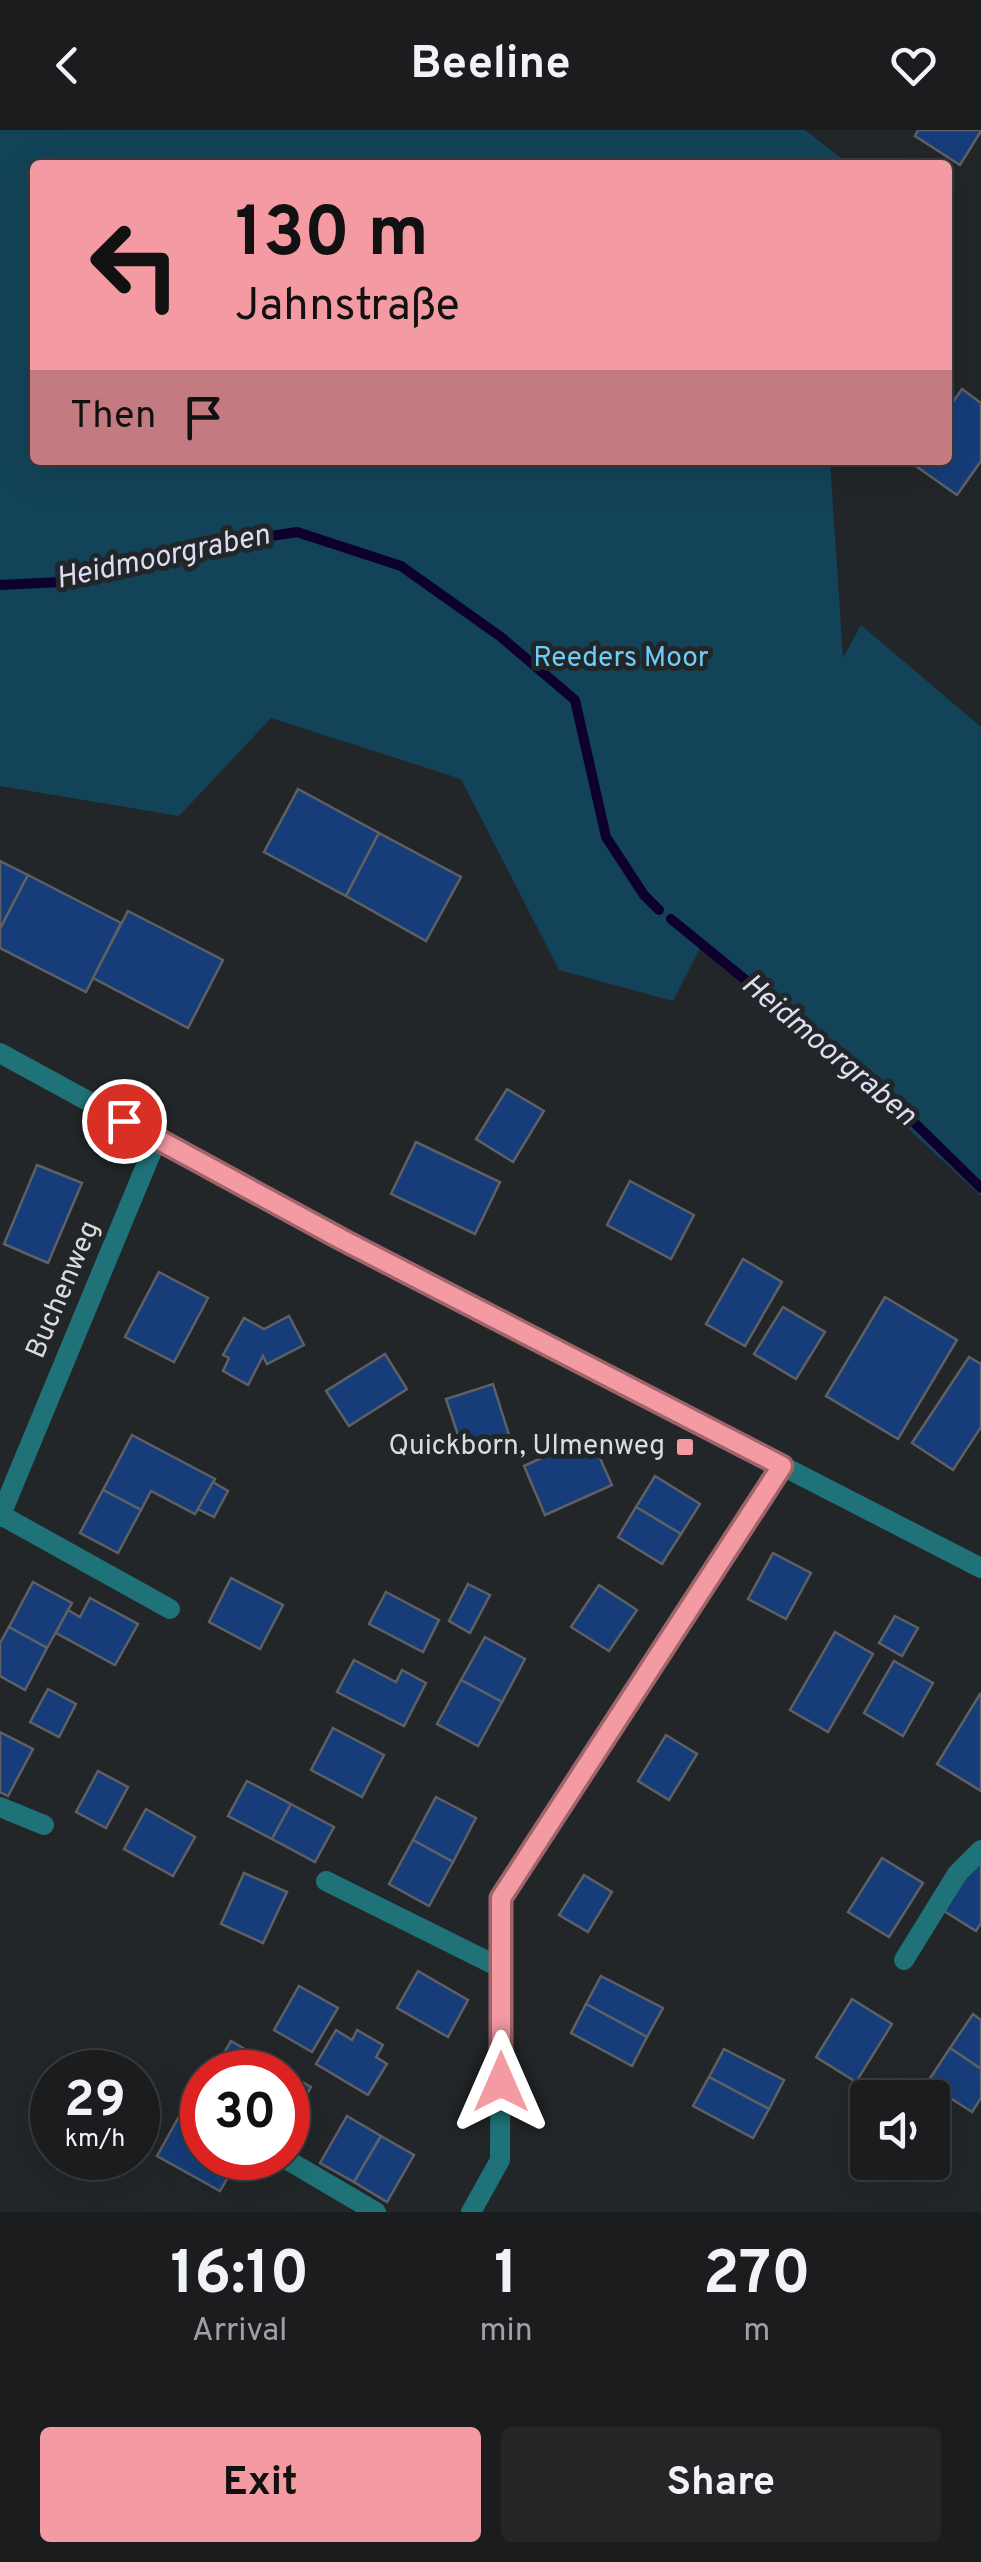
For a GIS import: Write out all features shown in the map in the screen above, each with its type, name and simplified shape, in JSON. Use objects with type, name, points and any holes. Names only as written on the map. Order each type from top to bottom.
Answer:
[{"type":"street","points":[[0,1053],[360,1250],[981,1568]]},
{"type":"street","name":"Buchenweg","points":[[0,1516],[157,1139]]},
{"type":"street","points":[[471,2212],[500,2160],[501,1898],[782,1466]]},
{"type":"street","points":[[0,1516],[170,1609]]},
{"type":"street","points":[[0,1807],[44,1825]]},
{"type":"street","points":[[904,1960],[957,1874],[981,1850]]},
{"type":"street","points":[[326,1881],[501,1968]]},
{"type":"street","points":[[310,2173],[376,2212]]},
{"type":"green space","name":"Reeders Moor","points":[[0,130],[805,130],[844,160],[30,160],[30,465],[830,465],[843,658],[861,625],[981,727],[981,1196],[704,940],[673,1001],[559,970],[461,779],[271,718],[179,816],[0,786]]},
{"type":"building","points":[[918,130],[981,131],[960,165],[915,136]]},
{"type":"building","points":[[962,389],[981,403],[981,461],[957,495],[914,465],[952,465],[952,403]]},
{"type":"building","points":[[298,789],[379,833],[346,896],[264,852]]},
{"type":"building","points":[[379,833],[461,877],[426,941],[346,896]]},
{"type":"building","points":[[0,861],[28,875],[0,929]]},
{"type":"building","points":[[28,875],[121,923],[86,992],[0,948],[0,929]]},
{"type":"building","points":[[128,911],[223,960],[188,1028],[93,978]]},
{"type":"building","points":[[507,1089],[544,1111],[513,1162],[476,1139]]},
{"type":"building","points":[[416,1142],[500,1182],[475,1234],[391,1194]]},
{"type":"building","points":[[37,1165],[82,1183],[48,1263],[4,1244]]},
{"type":"building","points":[[630,1181],[694,1215],[671,1259],[607,1225]]},
{"type":"building","points":[[743,1259],[782,1282],[745,1346],[706,1324]]},
{"type":"building","points":[[159,1272],[208,1298],[174,1362],[125,1337]]},
{"type":"building","points":[[885,1297],[957,1340],[898,1439],[826,1396]]},
{"type":"building","points":[[783,1307],[825,1332],[796,1379],[754,1354]]},
{"type":"building","points":[[289,1316],[304,1345],[267,1364],[263,1356],[248,1385],[223,1371],[229,1358],[223,1355],[244,1318],[264,1329]]},
{"type":"building","points":[[385,1354],[407,1389],[349,1426],[326,1391]]},
{"type":"building","points":[[969,1357],[981,1364],[981,1427],[953,1470],[912,1443]]},
{"type":"building","points":[[493,1384],[509,1435],[463,1450],[446,1399]]},
{"type":"building","points":[[132,1435],[215,1479],[195,1514],[151,1491],[141,1510],[103,1490]]},
{"type":"building","points":[[590,1436],[612,1485],[545,1515],[524,1466]]},
{"type":"building","points":[[655,1476],[700,1504],[681,1534],[636,1507]]},
{"type":"building","points":[[213,1482],[228,1491],[214,1517],[198,1509]]},
{"type":"building","points":[[103,1490],[141,1510],[118,1553],[80,1533]]},
{"type":"building","points":[[636,1507],[681,1534],[662,1564],[618,1537]]},
{"type":"building","points":[[773,1553],[811,1573],[786,1619],[748,1599]]},
{"type":"building","points":[[231,1578],[283,1605],[260,1649],[209,1622]]},
{"type":"building","points":[[33,1582],[72,1603],[47,1648],[9,1627]]},
{"type":"building","points":[[468,1584],[490,1595],[470,1633],[449,1621]]},
{"type":"building","points":[[599,1585],[637,1610],[609,1651],[571,1627]]},
{"type":"building","points":[[386,1592],[439,1620],[423,1652],[369,1624]]},
{"type":"building","points":[[90,1598],[138,1624],[115,1665],[56,1633],[68,1610],[80,1617]]},
{"type":"building","points":[[895,1616],[918,1628],[902,1656],[879,1643]]},
{"type":"building","points":[[9,1627],[47,1648],[25,1690],[0,1676],[0,1643]]},
{"type":"building","points":[[835,1632],[873,1654],[828,1732],[790,1710]]},
{"type":"building","points":[[485,1637],[525,1659],[502,1702],[461,1680]]},
{"type":"building","points":[[354,1660],[396,1682],[402,1670],[426,1683],[404,1726],[337,1692]]},
{"type":"building","points":[[894,1661],[933,1683],[903,1736],[864,1713]]},
{"type":"building","points":[[461,1680],[502,1702],[478,1746],[437,1724]]},
{"type":"building","points":[[48,1689],[76,1704],[59,1737],[30,1722]]},
{"type":"building","points":[[981,1695],[981,1791],[937,1764]]},
{"type":"building","points":[[333,1728],[384,1755],[362,1797],[311,1770]]},
{"type":"building","points":[[0,1732],[33,1749],[8,1796],[0,1792]]},
{"type":"building","points":[[666,1735],[697,1754],[669,1800],[638,1781]]},
{"type":"building","points":[[98,1771],[128,1787],[106,1828],[76,1812]]},
{"type":"building","points":[[247,1781],[291,1804],[272,1839],[228,1816]]},
{"type":"building","points":[[436,1797],[476,1818],[453,1862],[413,1840]]},
{"type":"building","points":[[291,1804],[334,1827],[315,1862],[272,1839]]},
{"type":"building","points":[[146,1809],[195,1837],[173,1876],[124,1849]]},
{"type":"building","points":[[413,1840],[453,1862],[429,1906],[389,1884]]},
{"type":"building","points":[[882,1858],[923,1883],[889,1937],[848,1912]]},
{"type":"building","points":[[977,1859],[981,1861],[981,1923],[976,1931],[944,1911]]},
{"type":"building","points":[[244,1873],[287,1892],[263,1943],[221,1924]]},
{"type":"building","points":[[584,1875],[612,1892],[588,1932],[559,1915]]},
{"type":"building","points":[[418,1971],[468,2000],[448,2037],[397,2008]]},
{"type":"building","points":[[601,1976],[663,2008],[647,2037],[586,2004]]},
{"type":"building","points":[[299,1986],[338,2008],[312,2052],[274,2030]]},
{"type":"building","points":[[852,1999],[892,2024],[857,2080],[816,2057]]},
{"type":"building","points":[[586,2004],[647,2037],[632,2066],[571,2033]]},
{"type":"building","points":[[973,2014],[981,2020],[981,2069],[950,2048]]},
{"type":"building","points":[[336,2030],[352,2040],[357,2030],[383,2045],[376,2057],[387,2064],[368,2095],[316,2064]]},
{"type":"building","points":[[231,2041],[247,2050],[226,2050]]},
{"type":"building","points":[[950,2048],[981,2069],[981,2098],[972,2112],[950,2098],[950,2080],[929,2080]]},
{"type":"building","points":[[724,2049],[784,2080],[769,2109],[709,2077]]},
{"type":"building","points":[[709,2077],[769,2109],[753,2138],[693,2106]]},
{"type":"building","points":[[180,2115],[180,2169],[160,2158]]},
{"type":"building","points":[[347,2116],[381,2136],[354,2182],[320,2163]]},
{"type":"building","points":[[381,2136],[414,2155],[387,2202],[354,2182]]},
{"type":"building","points":[[200,2180],[226,2180],[220,2191]]},
{"type":"waterway","name":"Heidmoorgraben","points":[[0,585],[80,581],[186,549],[297,532],[401,566],[501,637],[575,700],[606,837],[644,895],[659,910]]},
{"type":"waterway","name":"Heidmoorgraben","points":[[671,919],[885,1094],[981,1188]]},
{"type":"place","name":"Quickborn, Ulmenweg","points":[[685,1447]]},
{"type":"route","points":[[124,1121],[343,1240],[782,1466],[501,1898],[501,2082]]}]
